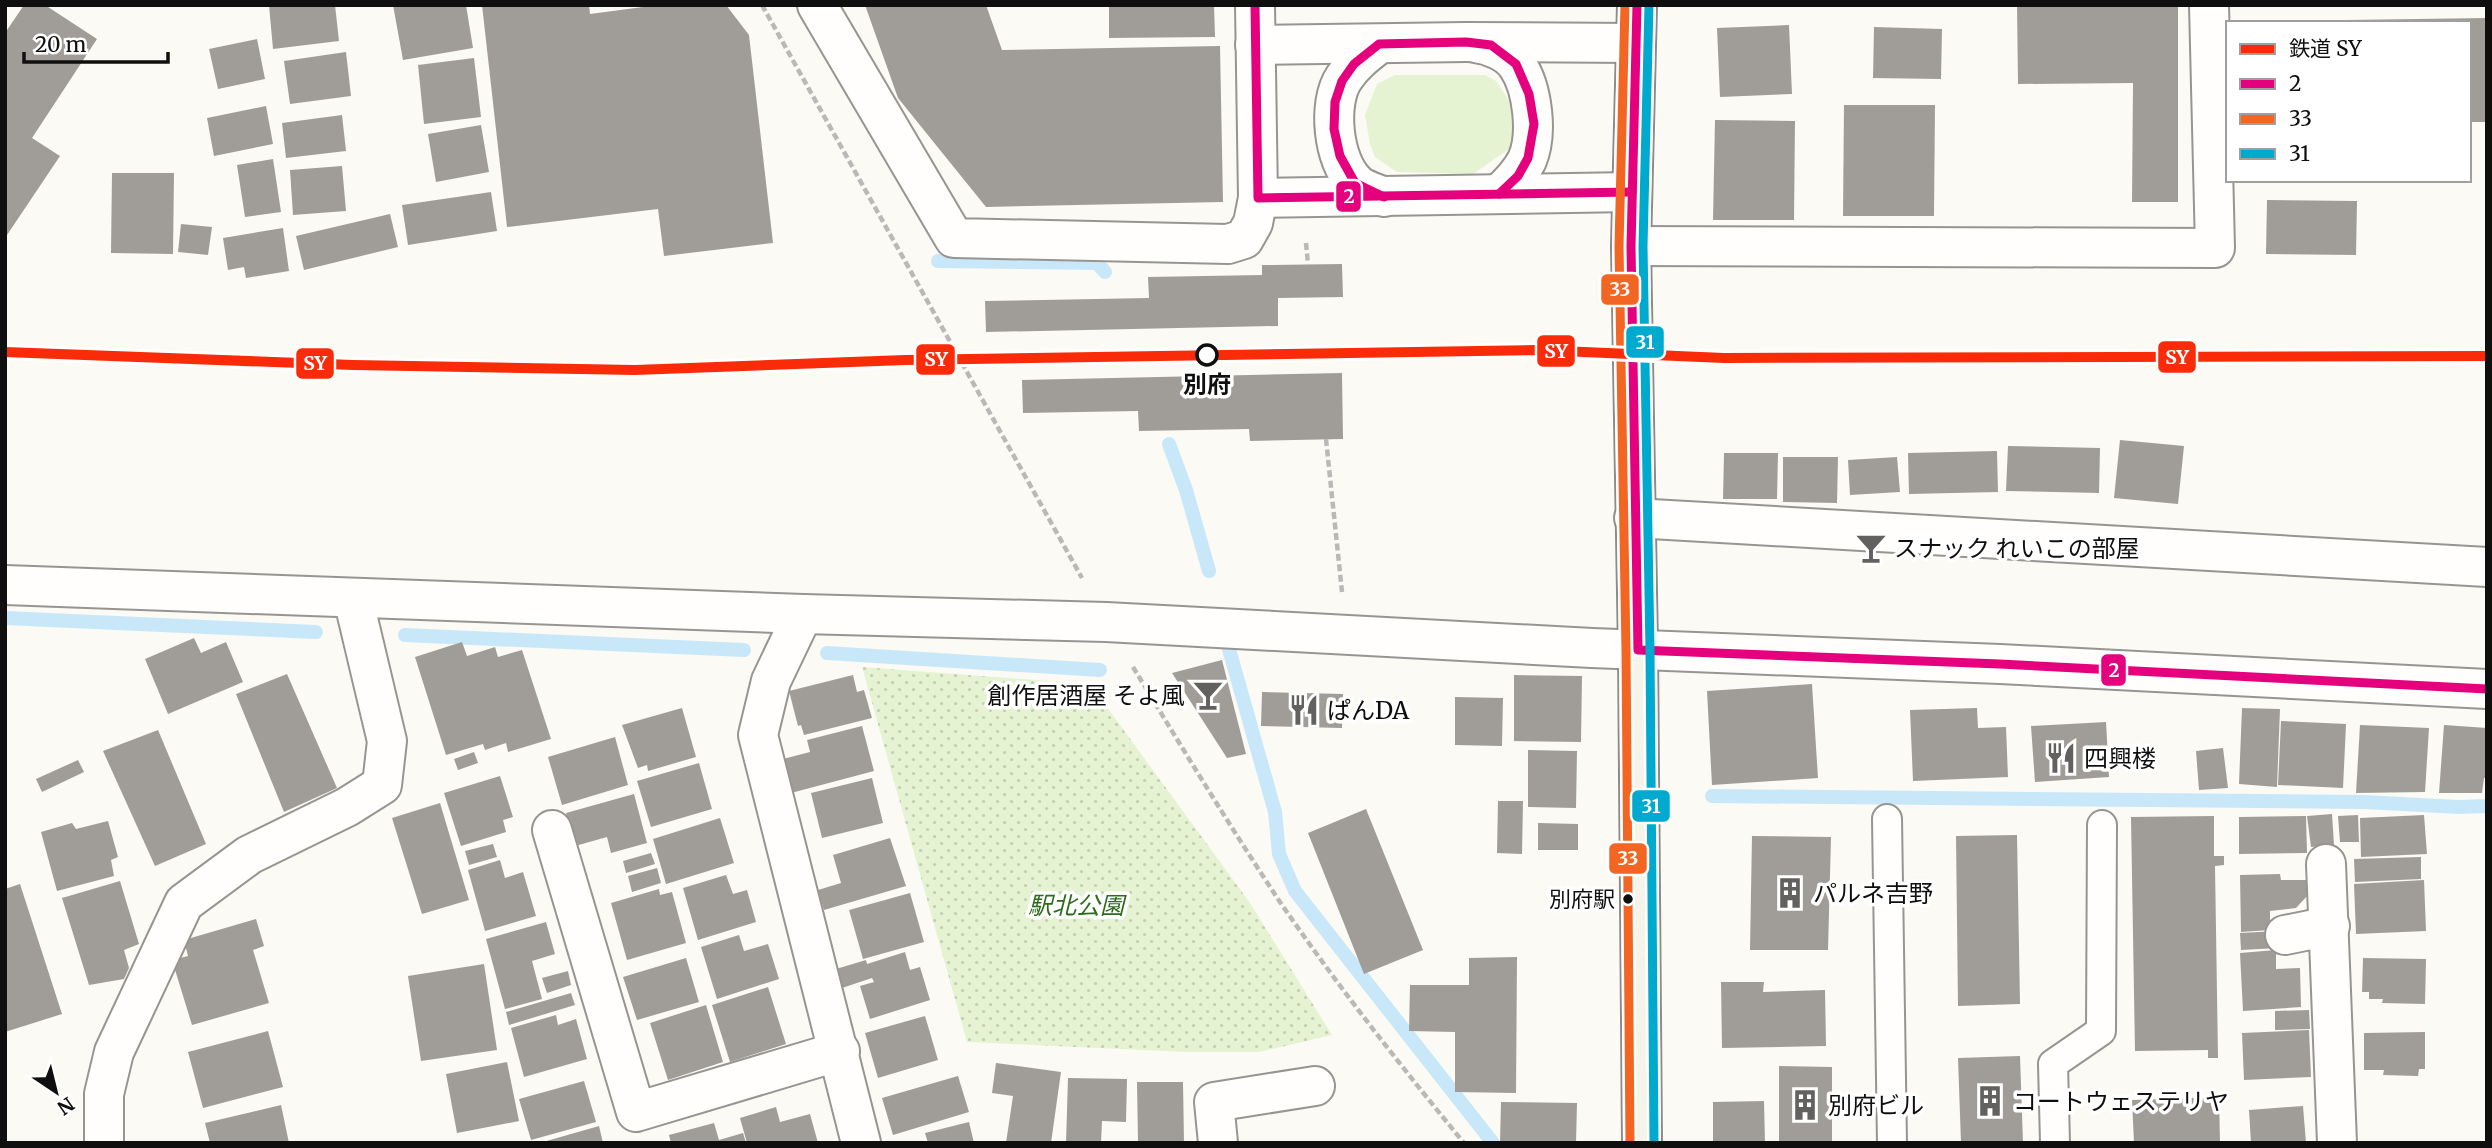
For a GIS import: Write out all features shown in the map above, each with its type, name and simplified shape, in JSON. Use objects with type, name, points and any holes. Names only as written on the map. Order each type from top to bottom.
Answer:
[{"type":"main road","points":[[1637,5],[1631,246],[1642,1143]]},
{"type":"street","points":[[817,5],[954,238],[1228,244],[1244,239],[1253,223],[1258,198],[1255,5]]},
{"type":"street","points":[[1631,246],[2215,248],[2209,5]]},
{"type":"street","points":[[1255,46],[1466,42],[1636,43]]},
{"type":"street","points":[[1466,42],[1491,45],[1517,64],[1529,94],[1534,124],[1528,158],[1518,176],[1499,194]]},
{"type":"street","points":[[1379,44],[1354,64],[1342,81],[1335,102],[1334,129],[1340,156],[1355,183],[1384,197]]},
{"type":"street","points":[[1258,198],[1632,192]]},
{"type":"street","points":[[1634,518],[2487,567]]},
{"type":"street","points":[[5,585],[803,614],[1105,622],[2487,690]]},
{"type":"street","points":[[104,1143],[104,1094],[114,1052],[184,903],[248,855],[347,807],[382,785],[387,741],[353,598]]},
{"type":"street","points":[[803,614],[771,681],[758,735],[862,1143]]},
{"type":"street","points":[[552,830],[636,1112],[840,1051]]},
{"type":"street","points":[[2326,864],[2337,1143]]},
{"type":"street","points":[[2285,935],[2330,926]]},
{"type":"street","points":[[1218,1143],[1214,1102],[1315,1086]]},
{"type":"lane","points":[[1887,820],[1892,1143]]},
{"type":"lane","points":[[2055,1143],[2053,1064],[2101,1031],[2102,825]]},
{"type":"path","points":[[1305,238],[1308,264]]},
{"type":"path","points":[[1326,439],[1346,635]]},
{"type":"green space","points":[[1395,75],[1485,75],[1496,81],[1515,113],[1509,149],[1473,174],[1397,172],[1375,157],[1365,115],[1377,84]]},
{"type":"green space","name":"駅北公園","points":[[862,667],[1090,684],[1250,903],[1332,1035],[1259,1052],[1186,1052],[967,1042]]},
{"type":"building","points":[[24,5],[45,5],[97,39],[32,138],[60,156],[5,238],[5,33]]},
{"type":"building","points":[[269,5],[335,5],[339,41],[273,49]]},
{"type":"building","points":[[393,5],[466,5],[473,48],[403,60]]},
{"type":"building","points":[[482,5],[589,5],[590,14],[658,5],[726,5],[749,35],[773,243],[664,256],[658,209],[507,227]]},
{"type":"building","points":[[865,5],[986,5],[1002,50],[1220,46],[1223,202],[986,207],[898,98]]},
{"type":"building","points":[[1109,5],[1214,5],[1215,37],[1109,38]]},
{"type":"building","points":[[2017,5],[2178,5],[2178,202],[2132,202],[2133,83],[2018,84]]},
{"type":"building","points":[[2487,18],[2487,122],[2471,122],[2471,21],[2346,20]]},
{"type":"building","points":[[1789,25],[1792,94],[1720,97],[1717,28]]},
{"type":"building","points":[[1874,27],[1942,29],[1941,79],[1873,78]]},
{"type":"building","points":[[257,39],[265,79],[218,89],[209,49]]},
{"type":"building","points":[[346,52],[351,96],[290,104],[284,61]]},
{"type":"building","points":[[474,58],[481,117],[424,124],[418,65]]},
{"type":"building","points":[[1844,105],[1935,105],[1934,216],[1843,216]]},
{"type":"building","points":[[266,106],[273,144],[214,156],[207,118]]},
{"type":"building","points":[[342,115],[346,151],[286,158],[282,123]]},
{"type":"building","points":[[1715,120],[1795,121],[1794,220],[1713,220]]},
{"type":"building","points":[[481,125],[489,172],[436,182],[428,134]]},
{"type":"building","points":[[273,159],[281,212],[245,217],[237,165]]},
{"type":"building","points":[[342,166],[346,211],[293,215],[290,170]]},
{"type":"building","points":[[112,173],[174,173],[173,254],[111,253]]},
{"type":"building","points":[[491,192],[497,231],[408,245],[402,205]]},
{"type":"building","points":[[2267,200],[2357,201],[2356,255],[2266,254]]},
{"type":"building","points":[[390,214],[398,247],[304,270],[296,236]]},
{"type":"building","points":[[181,224],[212,227],[208,255],[178,252]]},
{"type":"building","points":[[283,228],[289,271],[246,278],[244,267],[228,270],[223,238]]},
{"type":"building","points":[[1342,264],[1343,297],[1278,298],[1278,326],[986,332],[985,301],[1149,298],[1148,277],[1262,275],[1262,265]]},
{"type":"building","points":[[1342,373],[1343,439],[1250,441],[1249,429],[1139,431],[1138,411],[1023,413],[1022,380]]},
{"type":"building","points":[[2120,440],[2184,446],[2178,504],[2114,498]]},
{"type":"building","points":[[2008,446],[2100,448],[2099,493],[2006,491]]},
{"type":"building","points":[[1997,451],[1998,492],[1909,494],[1908,453]]},
{"type":"building","points":[[1724,453],[1778,453],[1777,499],[1723,499]]},
{"type":"building","points":[[1783,457],[1838,457],[1837,503],[1783,502]]},
{"type":"building","points":[[1897,457],[1900,492],[1850,495],[1848,460]]},
{"type":"building","points":[[194,638],[201,653],[226,642],[243,682],[168,714],[145,659]]},
{"type":"building","points":[[462,642],[467,656],[495,647],[498,657],[522,650],[551,739],[508,752],[506,743],[485,750],[483,744],[446,755],[415,657]]},
{"type":"building","points":[[1222,660],[1246,754],[1227,758],[1172,673]]},
{"type":"building","points":[[287,674],[337,788],[284,812],[236,694]]},
{"type":"building","points":[[853,675],[857,692],[864,690],[872,718],[804,735],[801,725],[798,726],[789,691]]},
{"type":"building","points":[[1514,675],[1582,676],[1581,742],[1514,741]]},
{"type":"building","points":[[1812,684],[1818,778],[1712,785],[1707,691]]},
{"type":"building","points":[[1262,692],[1343,694],[1342,728],[1261,726]]},
{"type":"building","points":[[1455,697],[1503,698],[1502,746],[1455,745]]},
{"type":"building","points":[[682,708],[696,757],[648,771],[647,765],[638,768],[622,725]]},
{"type":"building","points":[[1977,708],[1978,728],[2006,727],[2008,777],[1913,781],[1910,710]]},
{"type":"building","points":[[2242,708],[2280,709],[2277,787],[2239,784]]},
{"type":"building","points":[[2281,721],[2346,724],[2343,788],[2278,785]]},
{"type":"building","points":[[2106,722],[2109,777],[2035,782],[2031,726]]},
{"type":"building","points":[[2360,725],[2429,728],[2425,792],[2356,793]]},
{"type":"building","points":[[2444,725],[2487,728],[2487,778],[2484,778],[2482,793],[2439,793]]},
{"type":"building","points":[[862,726],[874,771],[791,793],[783,759],[810,752],[807,740]]},
{"type":"building","points":[[158,730],[206,844],[155,866],[103,751]]},
{"type":"building","points":[[615,737],[628,785],[562,805],[548,757]]},
{"type":"building","points":[[2223,748],[2228,788],[2199,790],[2196,751]]},
{"type":"building","points":[[1528,750],[1577,751],[1576,808],[1528,807]]},
{"type":"building","points":[[474,752],[478,763],[458,770],[454,759]]},
{"type":"building","points":[[78,760],[84,772],[42,792],[36,779]]},
{"type":"building","points":[[699,763],[712,809],[651,827],[637,781]]},
{"type":"building","points":[[500,776],[513,817],[503,820],[506,832],[461,846],[444,793]]},
{"type":"building","points":[[872,778],[883,823],[822,838],[811,793]]},
{"type":"building","points":[[634,794],[647,843],[611,853],[607,837],[575,846],[566,813]]},
{"type":"building","points":[[1498,801],[1523,801],[1522,854],[1497,853]]},
{"type":"building","points":[[440,803],[469,900],[422,914],[392,818]]},
{"type":"building","points":[[1366,809],[1423,950],[1364,974],[1308,833]]},
{"type":"building","points":[[2332,814],[2334,845],[2311,847],[2307,816]]},
{"type":"building","points":[[2358,815],[2359,842],[2340,842],[2338,816]]},
{"type":"building","points":[[2424,815],[2427,854],[2361,857],[2360,818]]},
{"type":"building","points":[[2214,816],[2214,856],[2224,856],[2224,865],[2215,866],[2218,1058],[2208,1058],[2208,1050],[2135,1051],[2131,817]]},
{"type":"building","points":[[2306,816],[2307,853],[2239,854],[2239,817]]},
{"type":"building","points":[[720,818],[734,863],[666,884],[653,839]]},
{"type":"building","points":[[108,821],[118,857],[111,860],[114,876],[57,891],[41,832],[72,823],[76,829]]},
{"type":"building","points":[[1538,823],[1578,824],[1578,850],[1538,850]]},
{"type":"building","points":[[2017,835],[2020,1004],[1958,1006],[1956,836]]},
{"type":"building","name":"パルネ吉野","points":[[1752,836],[1831,837],[1828,950],[1750,950]]},
{"type":"building","points":[[890,838],[906,886],[824,910],[818,890],[841,883],[833,855]]},
{"type":"building","points":[[493,844],[497,857],[469,865],[465,851]]},
{"type":"building","points":[[651,853],[655,864],[626,873],[623,861]]},
{"type":"building","points":[[2421,857],[2421,879],[2355,882],[2354,859]]},
{"type":"building","points":[[500,860],[505,878],[523,872],[536,916],[485,931],[468,870]]},
{"type":"building","points":[[657,868],[661,883],[632,892],[628,876]]},
{"type":"building","points":[[2280,874],[2281,880],[2307,880],[2308,895],[2296,908],[2270,911],[2270,930],[2241,932],[2240,875]]},
{"type":"building","points":[[726,875],[733,894],[747,890],[756,922],[698,940],[683,888]]},
{"type":"building","points":[[2424,880],[2426,931],[2356,934],[2354,884]]},
{"type":"building","points":[[120,881],[139,944],[124,950],[129,968],[124,979],[89,985],[62,898]]},
{"type":"building","points":[[20,884],[62,1014],[5,1032],[5,889]]},
{"type":"building","points":[[659,889],[660,895],[672,892],[686,943],[627,960],[611,903]]},
{"type":"building","points":[[910,893],[924,942],[863,959],[849,910]]},
{"type":"building","points":[[256,919],[264,946],[253,950],[269,1003],[192,1025],[172,960],[188,956],[184,940]]},
{"type":"building","points":[[546,922],[555,954],[532,961],[542,999],[505,1009],[486,939]]},
{"type":"building","points":[[2278,931],[2278,948],[2241,950],[2240,933]]},
{"type":"building","points":[[739,935],[744,951],[768,944],[779,979],[717,999],[701,947]]},
{"type":"building","points":[[2276,950],[2276,969],[2300,968],[2301,1007],[2243,1011],[2240,953]]},
{"type":"building","points":[[905,952],[910,970],[920,967],[930,1000],[870,1019],[860,986],[874,982],[872,978],[842,988],[836,969],[866,960],[867,964]]},
{"type":"building","points":[[1517,957],[1516,1093],[1455,1092],[1455,1032],[1409,1031],[1410,985],[1469,985],[1469,958]]},
{"type":"building","points":[[686,958],[699,1002],[637,1020],[623,977]]},
{"type":"building","points":[[2363,958],[2426,959],[2425,1004],[2382,1003],[2383,999],[2369,999],[2369,992],[2362,992]]},
{"type":"building","points":[[484,964],[497,1050],[421,1061],[408,976]]},
{"type":"building","points":[[568,971],[571,985],[547,993],[542,978]]},
{"type":"building","points":[[1721,982],[1764,982],[1763,992],[1825,990],[1826,1046],[1722,1048]]},
{"type":"building","points":[[768,987],[786,1044],[730,1062],[712,1005]]},
{"type":"building","points":[[571,993],[575,1005],[509,1025],[506,1012]]},
{"type":"building","points":[[706,1005],[723,1062],[668,1080],[650,1023]]},
{"type":"building","points":[[2309,1010],[2310,1029],[2275,1030],[2275,1011]]},
{"type":"building","points":[[556,1015],[558,1025],[576,1019],[587,1059],[524,1077],[511,1028]]},
{"type":"building","points":[[925,1016],[938,1060],[878,1078],[865,1033]]},
{"type":"building","points":[[2309,1030],[2311,1077],[2244,1080],[2242,1033]]},
{"type":"building","points":[[268,1031],[283,1087],[203,1108],[188,1052]]},
{"type":"building","points":[[2425,1032],[2425,1069],[2419,1069],[2418,1076],[2383,1075],[2384,1070],[2364,1070],[2364,1033]]},
{"type":"building","name":"コートウェステリヤ","points":[[2020,1056],[2023,1143],[1961,1143],[1958,1058]]},
{"type":"building","points":[[507,1062],[519,1121],[457,1133],[446,1074]]},
{"type":"building","points":[[996,1063],[1061,1072],[1051,1143],[1006,1143],[1013,1096],[992,1093]]},
{"type":"building","name":"別府ビル","points":[[1779,1066],[1832,1067],[1832,1143],[1779,1143]]},
{"type":"building","points":[[958,1076],[969,1112],[893,1135],[882,1098]]},
{"type":"building","points":[[1068,1078],[1127,1079],[1126,1122],[1102,1121],[1101,1143],[1066,1143]]},
{"type":"building","points":[[584,1081],[596,1122],[531,1140],[519,1099]]},
{"type":"building","points":[[1137,1082],[1183,1082],[1184,1143],[1138,1143]]},
{"type":"building","points":[[2219,1097],[2220,1143],[2134,1143],[2132,1100]]},
{"type":"building","points":[[1764,1101],[1765,1143],[1713,1143],[1713,1102]]},
{"type":"building","points":[[1501,1102],[1577,1103],[1576,1143],[1500,1143]]},
{"type":"building","points":[[281,1105],[289,1143],[210,1143],[205,1123]]},
{"type":"building","points":[[2303,1106],[2306,1143],[2251,1143],[2249,1110]]},
{"type":"building","points":[[776,1107],[780,1122],[810,1114],[818,1143],[747,1143],[740,1118]]},
{"type":"building","points":[[969,1122],[974,1143],[928,1143],[925,1133]]},
{"type":"building","points":[[714,1123],[719,1140],[743,1133],[746,1143],[671,1143],[669,1135]]},
{"type":"building","points":[[599,1126],[603,1143],[543,1143],[543,1142]]},
{"type":"waterway","points":[[938,261],[1097,263],[1105,272]]},
{"type":"waterway","points":[[1169,444],[1186,490],[1209,571]]},
{"type":"waterway","points":[[5,618],[316,632]]},
{"type":"waterway","points":[[405,635],[744,650]]},
{"type":"waterway","points":[[1225,635],[1275,812],[1279,854],[1295,891],[1493,1143]]},
{"type":"waterway","points":[[827,653],[1100,670]]},
{"type":"waterway","points":[[1712,796],[2364,802],[2487,806]]},
{"type":"rail line","name":"SY","points":[[5,352],[353,365],[635,370],[905,360],[1537,350],[1724,358],[2487,356]]},
{"type":"transit line","name":"2","points":[[1255,5],[1258,198],[1632,192]]},
{"type":"transit line","name":"33","points":[[1625,5],[1619,246],[1630,1143]]},
{"type":"transit line","name":"2","points":[[1637,5],[1631,246],[1638,650],[2000,664],[2487,689]]},
{"type":"transit line","name":"31","points":[[1649,5],[1643,246],[1654,1143]]},
{"type":"transit line","name":"2","points":[[1384,197],[1355,183],[1340,156],[1334,129],[1335,102],[1342,81],[1354,64],[1379,44],[1466,42],[1491,45],[1516,64],[1529,94],[1534,124],[1528,158],[1518,176],[1499,194]]},
{"type":"place","name":"別府","points":[[1207,355]]},
{"type":"place","name":"スナック れいこの部屋","points":[[1871,548]]},
{"type":"place","name":"創作居酒屋 そよ風","points":[[1208,695]]},
{"type":"place","name":"ぱんDA","points":[[1304,710]]},
{"type":"place","name":"四興楼","points":[[2061,758]]},
{"type":"place","name":"パルネ吉野","points":[[1790,893]]},
{"type":"place","name":"別府駅","points":[[1628,899]]},
{"type":"place","name":"コートウェステリヤ","points":[[1990,1101]]},
{"type":"place","name":"別府ビル","points":[[1805,1105]]}]
